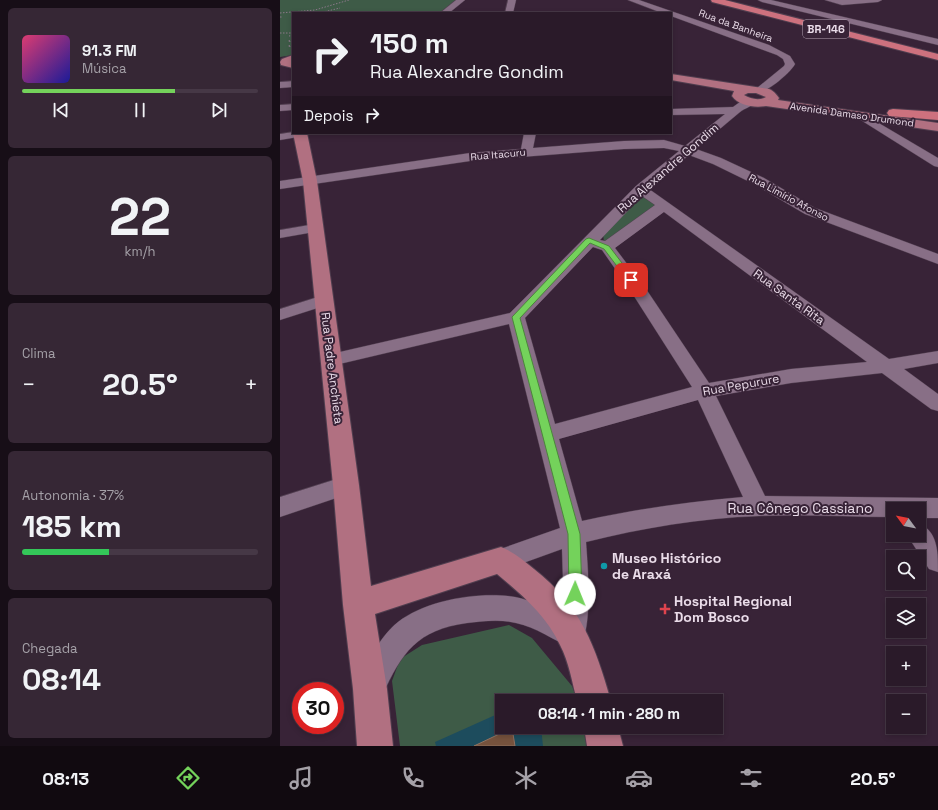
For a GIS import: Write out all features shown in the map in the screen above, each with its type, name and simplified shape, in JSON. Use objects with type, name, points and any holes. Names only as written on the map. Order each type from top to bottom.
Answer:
[{"type":"highway","name":"BR-146","points":[[715,0],[938,57]]},
{"type":"highway","points":[[893,113],[938,116]]},
{"type":"main road","points":[[672,77],[745,96]]},
{"type":"main road","points":[[672,83],[745,96],[766,96]]},
{"type":"main road","name":"Avenida Damaso Drumond","points":[[766,96],[938,120]]},
{"type":"main road","name":"Avenida Damaso Drumond","points":[[766,96],[860,115],[938,127]]},
{"type":"main road","name":"Rua Padre Anchieta","points":[[300,134],[310,181],[346,485],[358,605],[370,689],[374,746]]},
{"type":"main road","points":[[358,605],[501,560],[546,598],[572,634],[583,658],[592,694]]},
{"type":"main road","points":[[602,734],[605,746]]},
{"type":"street","points":[[445,12],[461,0]]},
{"type":"street","points":[[509,12],[512,0]]},
{"type":"street","name":"Rua da Banheira","points":[[632,0],[669,12]]},
{"type":"street","points":[[762,0],[938,42]]},
{"type":"street","points":[[829,0],[842,2],[878,0]]},
{"type":"street","name":"Rua da Banheira","points":[[672,13],[766,46],[787,58],[790,64],[788,68],[766,96]]},
{"type":"street","points":[[280,85],[292,84]]},
{"type":"street","name":"Rua Alexandre Gondim","points":[[516,317],[641,189],[744,104],[745,96]]},
{"type":"street","points":[[280,108],[292,106]]},
{"type":"street","points":[[672,112],[736,110]]},
{"type":"street","points":[[860,115],[938,163]]},
{"type":"street","points":[[280,137],[300,134]]},
{"type":"street","points":[[527,152],[530,134]]},
{"type":"street","name":"Rua Itacuru","points":[[280,185],[470,157],[527,152],[623,139],[664,144],[687,150]]},
{"type":"street","name":"Rua Limírio Afonso","points":[[687,150],[740,171],[798,204],[828,218],[938,259]]},
{"type":"street","name":"Rua Santa Rita","points":[[641,189],[938,404]]},
{"type":"street","points":[[607,247],[663,206]]},
{"type":"street","points":[[280,234],[315,228]]},
{"type":"street","points":[[589,241],[607,247],[640,292],[704,391],[758,506]]},
{"type":"street","points":[[280,315],[324,300]]},
{"type":"street","points":[[331,360],[516,317],[574,534],[576,581],[572,634],[529,614],[502,608],[444,614],[424,621],[408,631],[391,651],[370,689]]},
{"type":"street","name":"Rua Pepurure","points":[[548,434],[704,391],[791,376],[887,366],[938,357]]},
{"type":"street","points":[[280,507],[346,485]]},
{"type":"street","name":"Rua Cônego Cassiano","points":[[501,560],[574,534],[621,523],[689,512],[758,506],[886,509]]},
{"type":"street","name":"Rua Cônego Cassiano","points":[[926,508],[938,508]]},
{"type":"street","points":[[925,542],[938,561]]},
{"type":"path","points":[[299,12],[321,9],[349,0]]},
{"type":"path","points":[[323,12],[340,8]]},
{"type":"path","points":[[321,9],[327,11]]},
{"type":"path","points":[[280,13],[292,13]]},
{"type":"path","points":[[280,17],[283,18],[285,14]]},
{"type":"path","points":[[280,33],[289,33],[292,38]]},
{"type":"green space","points":[[280,0],[456,0],[442,12],[292,12],[292,55],[280,57]]},
{"type":"green space","points":[[642,196],[657,206],[604,242],[603,234]]},
{"type":"green space","points":[[509,625],[532,638],[572,686],[575,694],[495,694],[495,734],[592,734],[594,746],[400,746],[392,681],[400,659],[422,645]]},
{"type":"water","points":[[495,715],[495,734],[542,734],[543,746],[436,746],[435,742]]},
{"type":"building","points":[[499,734],[513,734],[515,746],[474,746]]},
{"type":"place","name":"Museo Histórico de Araxá","points":[[604,566]]},
{"type":"place","name":"Hospital Regional Dom Bosco","points":[[665,609]]},
{"type":"route","points":[[575,594],[576,581],[574,534],[516,317],[589,241],[607,247],[631,280]]}]
